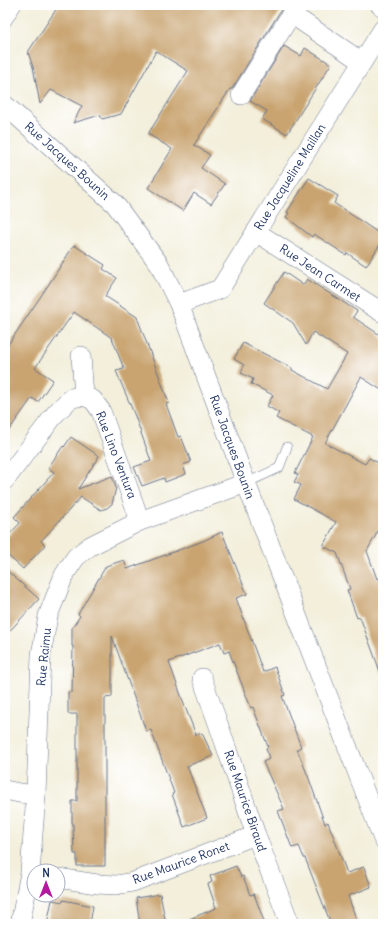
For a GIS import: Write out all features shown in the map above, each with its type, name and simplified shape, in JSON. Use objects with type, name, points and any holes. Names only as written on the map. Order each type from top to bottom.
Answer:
[{"type":"street","points":[[241,95],[294,10],[362,62]]},
{"type":"street","name":"Rue Jacqueline Maillan","points":[[179,304],[220,289],[383,29]]},
{"type":"street","name":"Rue Jacques Bounin","points":[[5,105],[115,204],[159,264],[179,304],[383,839]]},
{"type":"street","name":"Rue Jean Carmet","points":[[256,232],[383,313]]},
{"type":"street","points":[[5,480],[56,413],[71,398],[84,396],[81,356]]},
{"type":"street","name":"Rue Lino Ventura","points":[[84,396],[93,400],[101,411],[140,521]]},
{"type":"street","name":"Rue Raimu","points":[[33,863],[41,655],[48,616],[64,575],[76,556],[90,546],[140,521],[246,483]]},
{"type":"street","name":"Rue Maurice Biraud","points":[[202,678],[256,835],[290,924]]},
{"type":"street","points":[[5,790],[36,795]]},
{"type":"street","name":"Rue Maurice Ronet","points":[[66,879],[97,884],[133,882],[256,835]]},
{"type":"street","name":"Rue Raimu","points":[[20,924],[26,898]]},
{"type":"lane","points":[[5,24],[17,5]]},
{"type":"lane","points":[[246,483],[279,468],[287,447]]},
{"type":"building","points":[[59,5],[284,5],[232,89],[230,89],[194,145],[210,155],[201,168],[225,184],[211,204],[194,193],[183,211],[148,188],[172,149],[148,134],[188,71],[156,51],[121,114],[102,119],[100,115],[73,123],[82,106],[51,90],[40,104],[33,67],[28,52]]},
{"type":"building","points":[[284,46],[301,56],[305,48],[331,64],[287,134],[262,119],[267,111],[250,101]]},
{"type":"building","points":[[309,178],[338,196],[334,203],[383,236],[383,240],[366,266],[314,234],[312,237],[286,217],[289,213],[287,212]]},
{"type":"building","points":[[74,245],[105,265],[103,269],[117,278],[105,296],[137,317],[169,403],[166,404],[178,437],[181,436],[191,462],[183,465],[186,474],[165,482],[164,478],[142,486],[134,467],[151,461],[135,416],[116,371],[124,369],[112,338],[74,312],[35,368],[53,380],[38,402],[32,398],[5,436],[5,349]]},
{"type":"building","points":[[284,272],[303,285],[307,279],[357,311],[353,317],[383,337],[383,391],[361,377],[325,443],[365,464],[369,458],[383,465],[383,522],[367,551],[377,579],[383,577],[383,674],[381,674],[360,617],[357,618],[347,590],[350,589],[337,553],[323,546],[336,522],[294,499],[301,485],[294,482],[298,475],[295,473],[313,437],[276,418],[279,413],[267,406],[273,395],[251,384],[253,379],[241,373],[244,365],[234,359],[243,343],[292,368],[292,370],[327,389],[347,354],[313,332],[306,345],[293,323],[264,303]]},
{"type":"building","points":[[71,437],[99,456],[78,489],[112,476],[116,488],[112,504],[101,510],[81,497],[41,541],[45,545],[23,569],[5,553],[5,539],[20,523],[14,517],[54,472],[48,468]]},
{"type":"building","points":[[222,532],[247,594],[236,598],[263,672],[275,667],[285,695],[282,696],[301,747],[297,749],[325,824],[328,822],[347,873],[364,867],[371,887],[348,896],[358,924],[331,924],[299,846],[292,848],[278,811],[284,809],[263,762],[269,759],[266,748],[268,747],[229,651],[224,653],[220,643],[169,662],[196,735],[202,733],[213,756],[187,766],[207,818],[184,827],[172,794],[174,793],[151,730],[146,731],[112,636],[112,697],[105,698],[105,866],[77,866],[77,854],[74,854],[72,801],[77,801],[77,714],[68,714],[68,692],[72,692],[72,628],[80,616],[78,614],[106,566],[124,560],[127,569],[203,541]]},
{"type":"building","points":[[5,569],[39,599],[5,636]]},
{"type":"building","points":[[236,866],[241,877],[243,876],[250,895],[254,894],[265,924],[180,924],[216,908],[208,884],[212,882],[210,876]]},
{"type":"building","points":[[160,894],[166,924],[140,924],[136,898]]},
{"type":"building","points":[[66,901],[93,906],[90,924],[47,924],[51,903],[66,903]]}]
